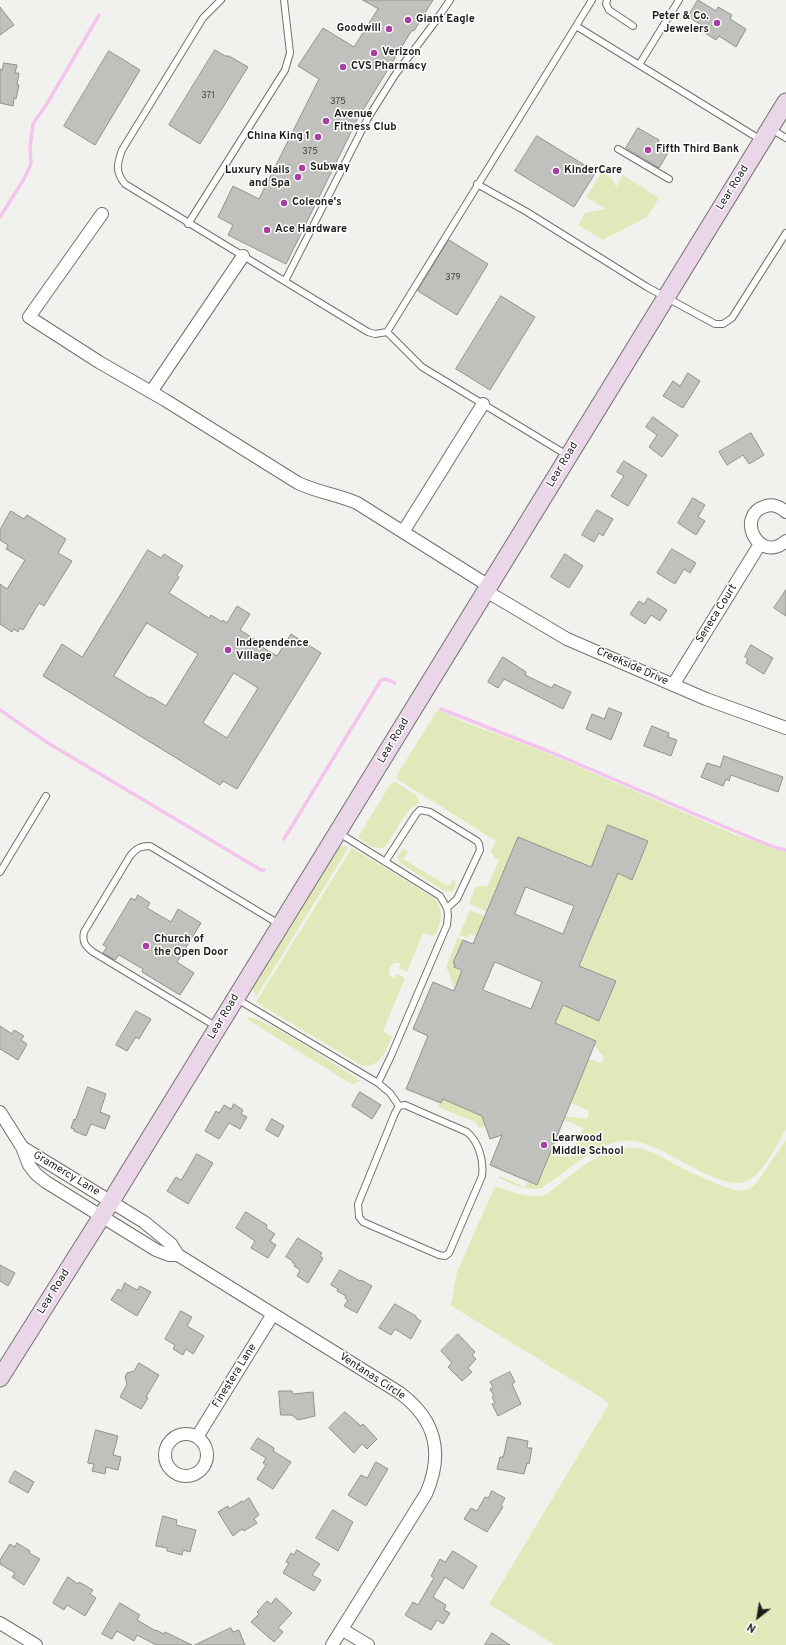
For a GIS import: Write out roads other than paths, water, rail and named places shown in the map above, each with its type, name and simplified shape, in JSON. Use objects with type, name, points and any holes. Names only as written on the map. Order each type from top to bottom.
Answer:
[{"type":"street","name":"Lear Road","points":[[0,1378],[111,1202],[786,102]]},
{"type":"street","name":"Creekside Drive","points":[[102,214],[29,317],[99,362],[151,392],[298,483],[357,503],[487,589],[567,639],[713,702],[786,728]]},
{"type":"street","points":[[151,392],[243,256]]},
{"type":"street","points":[[403,532],[483,404]]},
{"type":"street","points":[[786,512],[780,508],[770,506],[761,508],[755,513],[751,522],[751,530],[754,537],[760,544],[772,547],[780,546],[786,541]]},
{"type":"street","name":"Seneca Court","points":[[673,685],[760,544]]},
{"type":"street","name":"Gramercy Lane","points":[[0,1112],[22,1147],[29,1165],[36,1174],[46,1182],[102,1216]]},
{"type":"street","name":"Gramercy Lane","points":[[22,1147],[111,1202]]},
{"type":"street","name":"Ventanas Circle","points":[[111,1202],[144,1222],[160,1234],[171,1244],[178,1256]]},
{"type":"street","name":"Ventanas Circle","points":[[102,1216],[156,1250],[169,1255],[178,1256],[273,1314],[409,1400],[424,1416],[435,1442],[435,1467],[426,1494],[343,1630],[332,1645]]},
{"type":"street","name":"Finestera Lane","points":[[197,1437],[273,1314]]},
{"type":"street","points":[[0,1623],[36,1645]]},
{"type":"street","points":[[343,1630],[368,1645]]},
{"type":"lane","points":[[221,0],[210,10],[199,24],[122,150],[118,167],[119,177],[125,184],[188,224],[368,332],[375,334],[387,332],[592,0]]},
{"type":"lane","points":[[188,224],[285,70],[290,53],[284,0]]},
{"type":"lane","points":[[285,281],[368,118],[395,75],[450,0]]},
{"type":"lane","points":[[607,0],[606,4],[609,10],[633,26]]},
{"type":"lane","points":[[640,65],[679,0]]},
{"type":"lane","points":[[576,26],[640,65],[766,134],[786,138]]},
{"type":"lane","points":[[618,149],[669,179]]},
{"type":"lane","points":[[477,184],[526,212],[647,287],[715,324],[728,322],[732,318],[786,233]]},
{"type":"lane","points":[[387,332],[422,367],[569,456]]},
{"type":"lane","points":[[0,872],[46,796]]},
{"type":"lane","points":[[385,862],[420,810],[430,812],[476,841],[480,844],[480,850],[457,900],[447,908]]},
{"type":"lane","points":[[337,832],[440,896],[447,908],[448,915],[446,925],[391,1056],[378,1083]]},
{"type":"lane","points":[[218,1027],[85,946],[82,938],[84,932],[120,872],[135,850],[142,846],[150,846],[281,925]]},
{"type":"lane","points":[[236,998],[378,1083],[390,1093],[399,1106]]},
{"type":"lane","points":[[405,1105],[411,1107],[467,1132],[473,1136],[482,1157],[482,1176],[449,1253],[445,1256],[439,1255],[363,1222],[359,1217],[358,1204],[399,1106],[405,1105]]},
{"type":"waterway","points":[[0,217],[24,179],[31,164],[30,147],[33,124],[48,102],[99,15]]},
{"type":"waterway","points":[[284,839],[381,680],[386,679],[395,683]]},
{"type":"waterway","points":[[441,709],[548,751],[737,832],[774,847],[786,850]]},
{"type":"waterway","points":[[0,710],[48,743],[261,870],[264,870]]},
{"type":"place","name":"Giant Eagle","points":[[408,20]]},
{"type":"place","name":"Peter & Co. Jewelers","points":[[717,23]]},
{"type":"place","name":"Goodwill","points":[[389,29]]},
{"type":"place","name":"Verizon","points":[[374,53]]},
{"type":"place","name":"CVS Pharmacy","points":[[343,67]]},
{"type":"place","name":"Avenue Fitness Club","points":[[326,121]]},
{"type":"place","name":"China King 1","points":[[318,137]]},
{"type":"place","name":"Fifth Third Bank","points":[[648,150]]},
{"type":"place","name":"Subway","points":[[302,168]]},
{"type":"place","name":"KinderCare","points":[[556,171]]},
{"type":"place","name":"Luxury Nails and Spa","points":[[298,177]]},
{"type":"place","name":"Coleone's","points":[[284,203]]},
{"type":"place","name":"Ace Hardware","points":[[267,230]]},
{"type":"place","name":"Independence Village","points":[[228,650]]},
{"type":"place","name":"Church of the Open Door","points":[[146,946]]},
{"type":"place","name":"Learwood Middle School","points":[[544,1145]]}]
